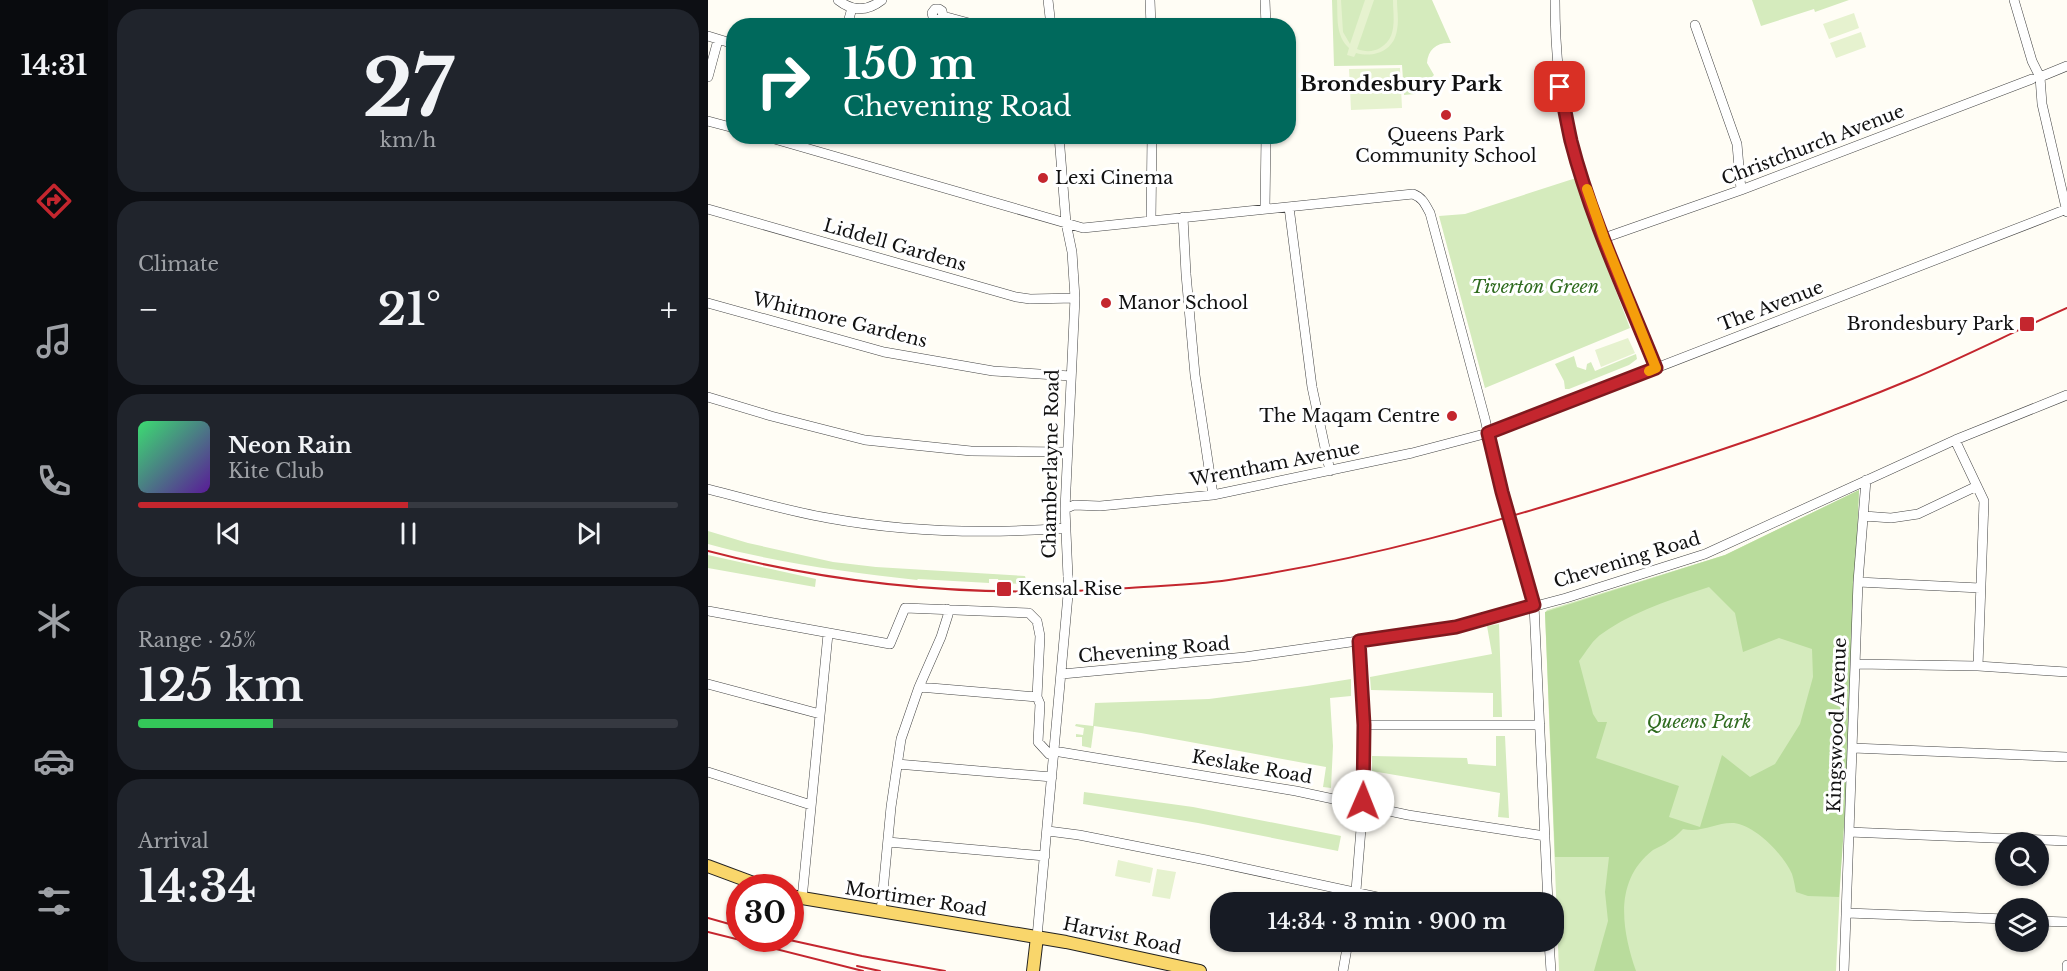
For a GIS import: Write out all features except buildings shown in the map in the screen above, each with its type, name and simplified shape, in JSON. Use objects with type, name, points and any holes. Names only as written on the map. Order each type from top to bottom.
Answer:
[{"type":"main road","points":[[708,866],[729,874]]},
{"type":"main road","name":"Mortimer Road","points":[[804,898],[1037,937]]},
{"type":"main road","name":"Chamberlayne Road","points":[[1033,971],[1037,937]]},
{"type":"main road","name":"Harvist Road","points":[[1037,937],[1200,971]]},
{"type":"street","points":[[838,0],[852,8],[872,8],[882,0]]},
{"type":"street","points":[[1048,0],[1050,18]]},
{"type":"street","points":[[1150,0],[1151,18]]},
{"type":"street","points":[[1265,0],[1266,18]]},
{"type":"street","points":[[1555,0],[1560,87],[1571,141],[1604,238],[1656,368]]},
{"type":"street","points":[[2014,0],[2043,104],[2067,210]]},
{"type":"street","points":[[849,18],[852,8]]},
{"type":"street","points":[[943,16],[950,18]]},
{"type":"street","points":[[1695,25],[1737,144],[1741,190]]},
{"type":"street","points":[[708,36],[726,42]]},
{"type":"street","points":[[708,77],[718,40]]},
{"type":"street","name":"Christchurch Avenue","points":[[1604,238],[1741,190],[2067,66]]},
{"type":"street","points":[[708,121],[726,126]]},
{"type":"street","points":[[792,144],[1083,228],[1413,194],[1423,200],[1430,213],[1502,492],[1534,605],[1548,892]]},
{"type":"street","name":"Chamberlayne Road","points":[[1037,937],[1052,777],[1057,753],[1058,706],[1068,601],[1065,508],[1075,298],[1060,144]]},
{"type":"street","points":[[1151,220],[1152,144]]},
{"type":"street","points":[[1265,208],[1266,144]]},
{"type":"street","points":[[1289,207],[1312,387],[1330,471]]},
{"type":"street","name":"Liddell Gardens","points":[[708,209],[1016,297],[1075,298]]},
{"type":"street","name":"The Avenue","points":[[1488,433],[2067,210]]},
{"type":"street","points":[[1184,217],[1186,274],[1196,375],[1213,495]]},
{"type":"street","name":"Whitmore Gardens","points":[[708,303],[884,352],[993,371],[1071,376]]},
{"type":"street","name":"Chevening Road","points":[[1062,674],[1236,658],[1456,627],[1566,598],[1705,554],[1955,440],[2067,395]]},
{"type":"street","points":[[708,397],[865,440],[971,451],[1067,452]]},
{"type":"street","name":"Wrentham Avenue","points":[[1065,508],[1074,505],[1100,506],[1213,495],[1412,453],[1488,433]]},
{"type":"street","points":[[1955,440],[1984,501],[1978,666]]},
{"type":"street","name":"Kingswood Avenue","points":[[1844,971],[1857,664],[1858,582],[1866,480]]},
{"type":"street","points":[[1864,516],[1891,518],[1918,514],[1977,486]]},
{"type":"street","points":[[708,489],[782,509],[877,525],[1014,531],[1066,528]]},
{"type":"street","points":[[1858,582],[1980,588]]},
{"type":"street","points":[[708,611],[890,644],[905,608],[1025,612],[1034,617],[1040,626],[1038,742],[1047,753],[1057,753]]},
{"type":"street","points":[[881,912],[897,764],[903,730],[941,637],[948,615],[947,609]]},
{"type":"street","points":[[800,874],[811,805],[828,633]]},
{"type":"street","points":[[1048,831],[1137,846],[1358,892],[1363,804],[1364,725],[1359,641]]},
{"type":"street","points":[[1857,664],[1978,666],[2067,672]]},
{"type":"street","points":[[708,684],[820,714]]},
{"type":"street","points":[[919,687],[1039,701],[1058,706]]},
{"type":"street","points":[[1364,725],[1540,725]]},
{"type":"street","points":[[1853,748],[2067,758]]},
{"type":"street","name":"Keslake Road","points":[[1057,753],[1296,791],[1408,815],[1545,836]]},
{"type":"street","points":[[897,764],[1052,777]]},
{"type":"street","points":[[708,772],[811,805]]},
{"type":"street","points":[[1849,832],[2067,841]]},
{"type":"street","points":[[888,842],[1045,856]]},
{"type":"street","points":[[1847,913],[1995,919]]},
{"type":"street","points":[[2049,921],[2067,922]]},
{"type":"street","points":[[1344,967],[1346,952]]},
{"type":"street","points":[[1550,952],[1551,971]]},
{"type":"street","points":[[2067,965],[2067,971]]},
{"type":"green space","points":[[1332,0],[1432,0],[1451,43],[1438,45],[1431,50],[1427,63],[1434,75],[1415,94],[1404,95],[1402,65],[1334,66]]},
{"type":"green space","points":[[1337,0],[1341,0],[1343,32],[1350,44],[1365,0],[1374,0],[1357,49],[1369,51],[1380,48],[1390,39],[1393,27],[1393,0],[1397,0],[1398,26],[1392,43],[1376,53],[1356,53],[1354,57],[1347,55],[1349,48],[1341,37],[1338,26]]},
{"type":"green space","points":[[1752,0],[1849,0],[1815,12],[1814,9],[1761,26]]},
{"type":"green space","points":[[1854,13],[1859,28],[1829,39],[1823,24]]},
{"type":"green space","points":[[1861,32],[1866,47],[1836,58],[1830,43]]},
{"type":"green space","points":[[1400,68],[1402,108],[1351,110],[1349,69]]},
{"type":"green space","name":"Tiverton Green","points":[[1576,178],[1630,328],[1485,388],[1439,216],[1465,214]]},
{"type":"green space","points":[[1628,338],[1635,353],[1601,367],[1595,350]]},
{"type":"green space","points":[[1636,354],[1637,359],[1629,365],[1569,389],[1565,389],[1564,381],[1555,364],[1574,356],[1577,367],[1586,370],[1587,364],[1591,362],[1595,371]]},
{"type":"green space","name":"Queens Park","points":[[1859,490],[1836,971],[1559,971],[1558,952],[1564,952],[1564,892],[1556,892],[1545,613],[1547,610],[1725,555]]},
{"type":"green space","points":[[1859,490],[1846,799],[1839,897],[1808,896],[1796,892],[1792,874],[1783,858],[1768,842],[1742,825],[1727,823],[1697,830],[1683,829],[1640,862],[1626,891],[1624,907],[1627,939],[1636,971],[1594,971],[1608,921],[1605,892],[1609,857],[1555,857],[1545,612],[1725,555]],"holes":[[[1709,587],[1735,613],[1743,652],[1779,638],[1812,649],[1813,677],[1800,724],[1775,764],[1750,777],[1722,755],[1700,827],[1669,817],[1679,786],[1596,758],[1607,722],[1598,722],[1593,714],[1579,661],[1596,639],[1615,625],[1654,606]]]},
{"type":"green space","points":[[708,531],[748,543],[833,562],[876,567],[1025,576],[1027,584],[999,583],[998,579],[989,579],[989,583],[917,580],[812,566],[760,557],[708,544]]},
{"type":"green space","points":[[708,555],[816,579],[815,587],[708,568]]},
{"type":"green space","points":[[1499,624],[1502,717],[1493,717],[1493,693],[1371,690],[1370,677],[1492,654],[1487,626]]},
{"type":"green space","points":[[1351,679],[1351,696],[1330,698],[1333,746],[1331,788],[1323,787],[1326,767],[1094,726],[1091,748],[1082,746],[1082,737],[1076,737],[1076,734],[1083,735],[1084,728],[1075,726],[1076,724],[1093,726],[1095,703],[1209,699]]},
{"type":"green space","points":[[1496,736],[1505,736],[1509,818],[1498,817],[1500,793],[1372,771],[1372,756],[1467,758],[1468,764],[1496,766]]},
{"type":"green space","points":[[1084,792],[1193,807],[1341,836],[1338,851],[1198,823],[1083,804]]},
{"type":"green space","points":[[1118,860],[1153,868],[1150,883],[1115,876]]},
{"type":"green space","points":[[1157,869],[1176,872],[1170,899],[1152,896]]},
{"type":"railway","points":[[708,551],[760,563],[864,581],[917,587],[1023,592],[1209,583],[1285,571],[1383,550],[1481,525],[1734,445],[1842,407],[1912,379],[2067,308]]},
{"type":"railway","points":[[708,918],[726,923]]},
{"type":"railway","points":[[708,932],[863,971]]},
{"type":"railway","points":[[804,943],[945,971]]},
{"type":"railway","points":[[857,966],[880,971]]},
{"type":"slow traffic","points":[[1587,189],[1656,368],[1649,371]]},
{"type":"place","name":"Queens Park Community School","points":[[1446,115]]},
{"type":"place","name":"Lexi Cinema","points":[[1043,178]]},
{"type":"place","name":"Manor School","points":[[1106,303]]},
{"type":"place","name":"Brondesbury Park","points":[[2027,324]]},
{"type":"place","name":"The Maqam Centre","points":[[1452,416]]},
{"type":"place","name":"Kensal Rise","points":[[1004,589]]},
{"type":"district","name":"Brondesbury Park","points":[[1401,84]]},
{"type":"route","points":[[1363,801],[1364,725],[1359,641],[1456,627],[1534,605],[1488,433],[1656,368],[1604,238],[1583,178],[1571,141],[1560,87]]}]
